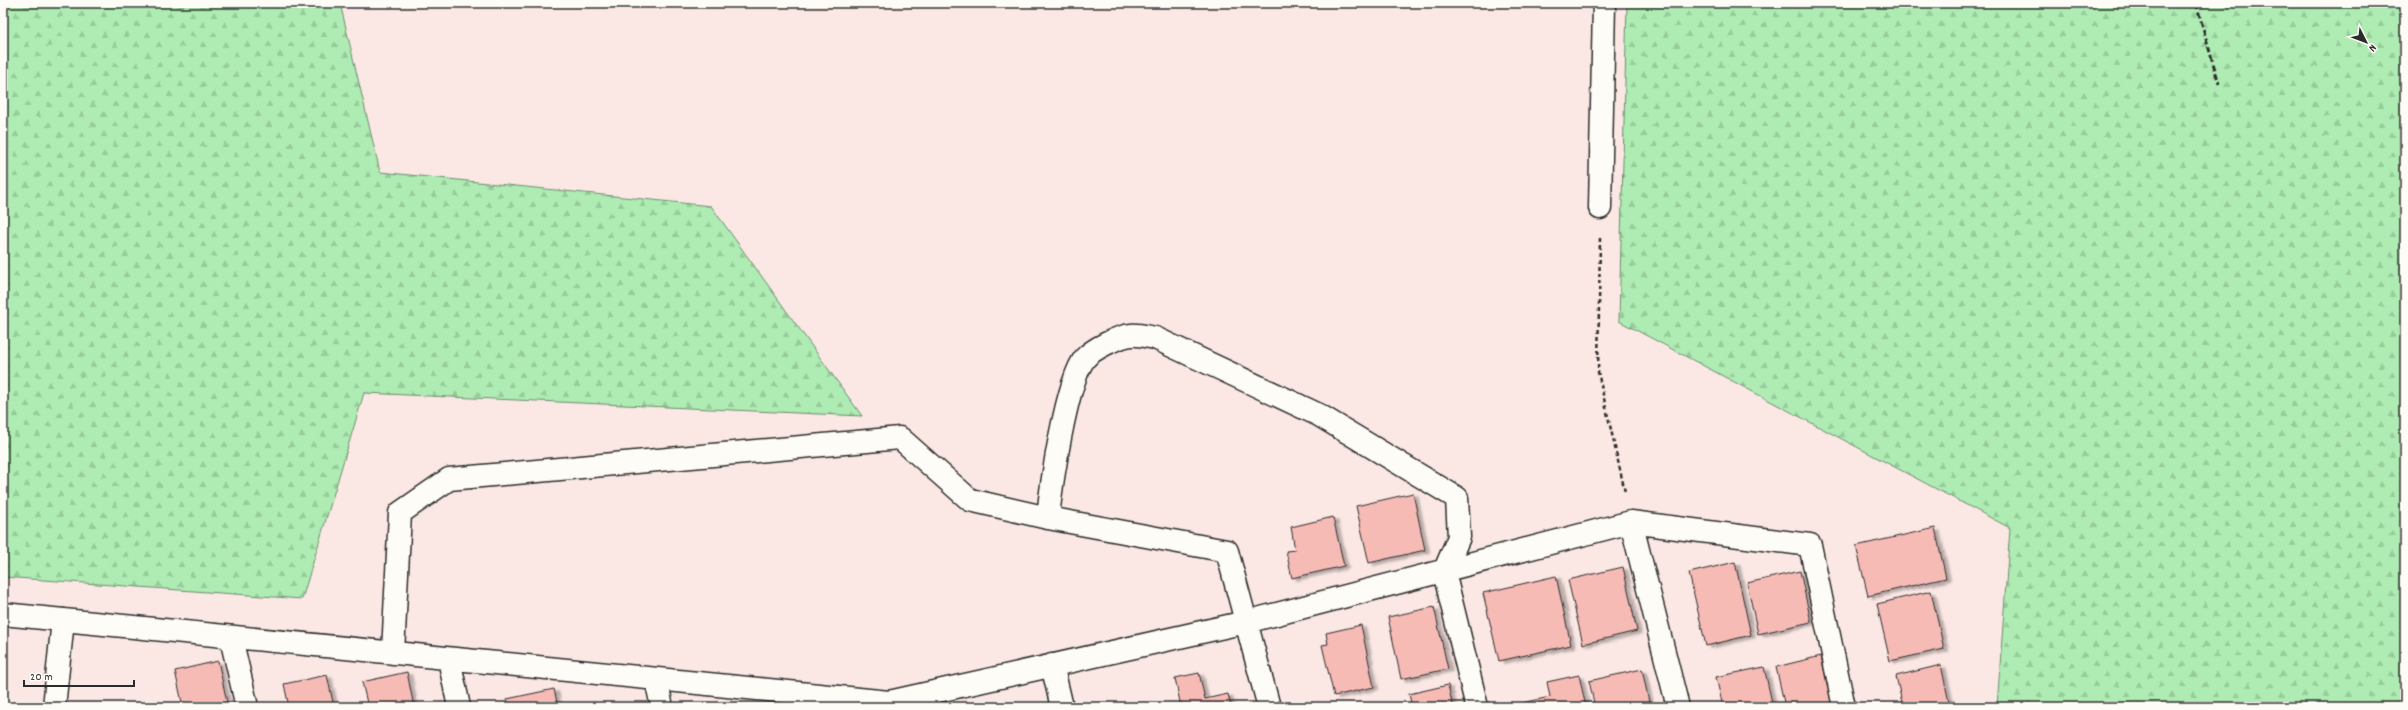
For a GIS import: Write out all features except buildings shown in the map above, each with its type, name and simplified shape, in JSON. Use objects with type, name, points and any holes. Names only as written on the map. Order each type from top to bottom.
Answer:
[{"type":"street","points":[[1600,208],[1604,3]]},
{"type":"street","points":[[1048,518],[1050,487],[1073,382],[1085,358],[1102,345],[1131,335],[1156,338],[1319,416],[1457,498],[1459,537],[1444,572],[1477,707]]},
{"type":"street","points":[[393,653],[400,513],[449,479],[900,438],[970,500],[1048,518],[1227,551],[1269,707]]},
{"type":"street","points":[[1631,522],[1678,707]]},
{"type":"street","points":[[3,614],[231,638],[656,679],[851,703],[888,702],[1246,622],[1444,572],[1631,522],[1810,545],[1844,707]]},
{"type":"street","points":[[54,707],[63,620]]},
{"type":"street","points":[[231,638],[247,707]]},
{"type":"street","points":[[448,659],[459,707]]},
{"type":"street","points":[[1052,665],[1062,707]]},
{"type":"street","points":[[656,679],[662,707]]},
{"type":"path","points":[[1600,208],[1598,372],[1631,522]]},
{"type":"green space","points":[[3,3],[340,3],[380,172],[711,206],[862,416],[364,393],[302,599],[3,577]]},
{"type":"green space","points":[[1627,3],[2405,3],[2405,707],[1997,707],[2010,528],[1619,321]]},
{"type":"railway","points":[[2196,3],[2219,84]]}]
